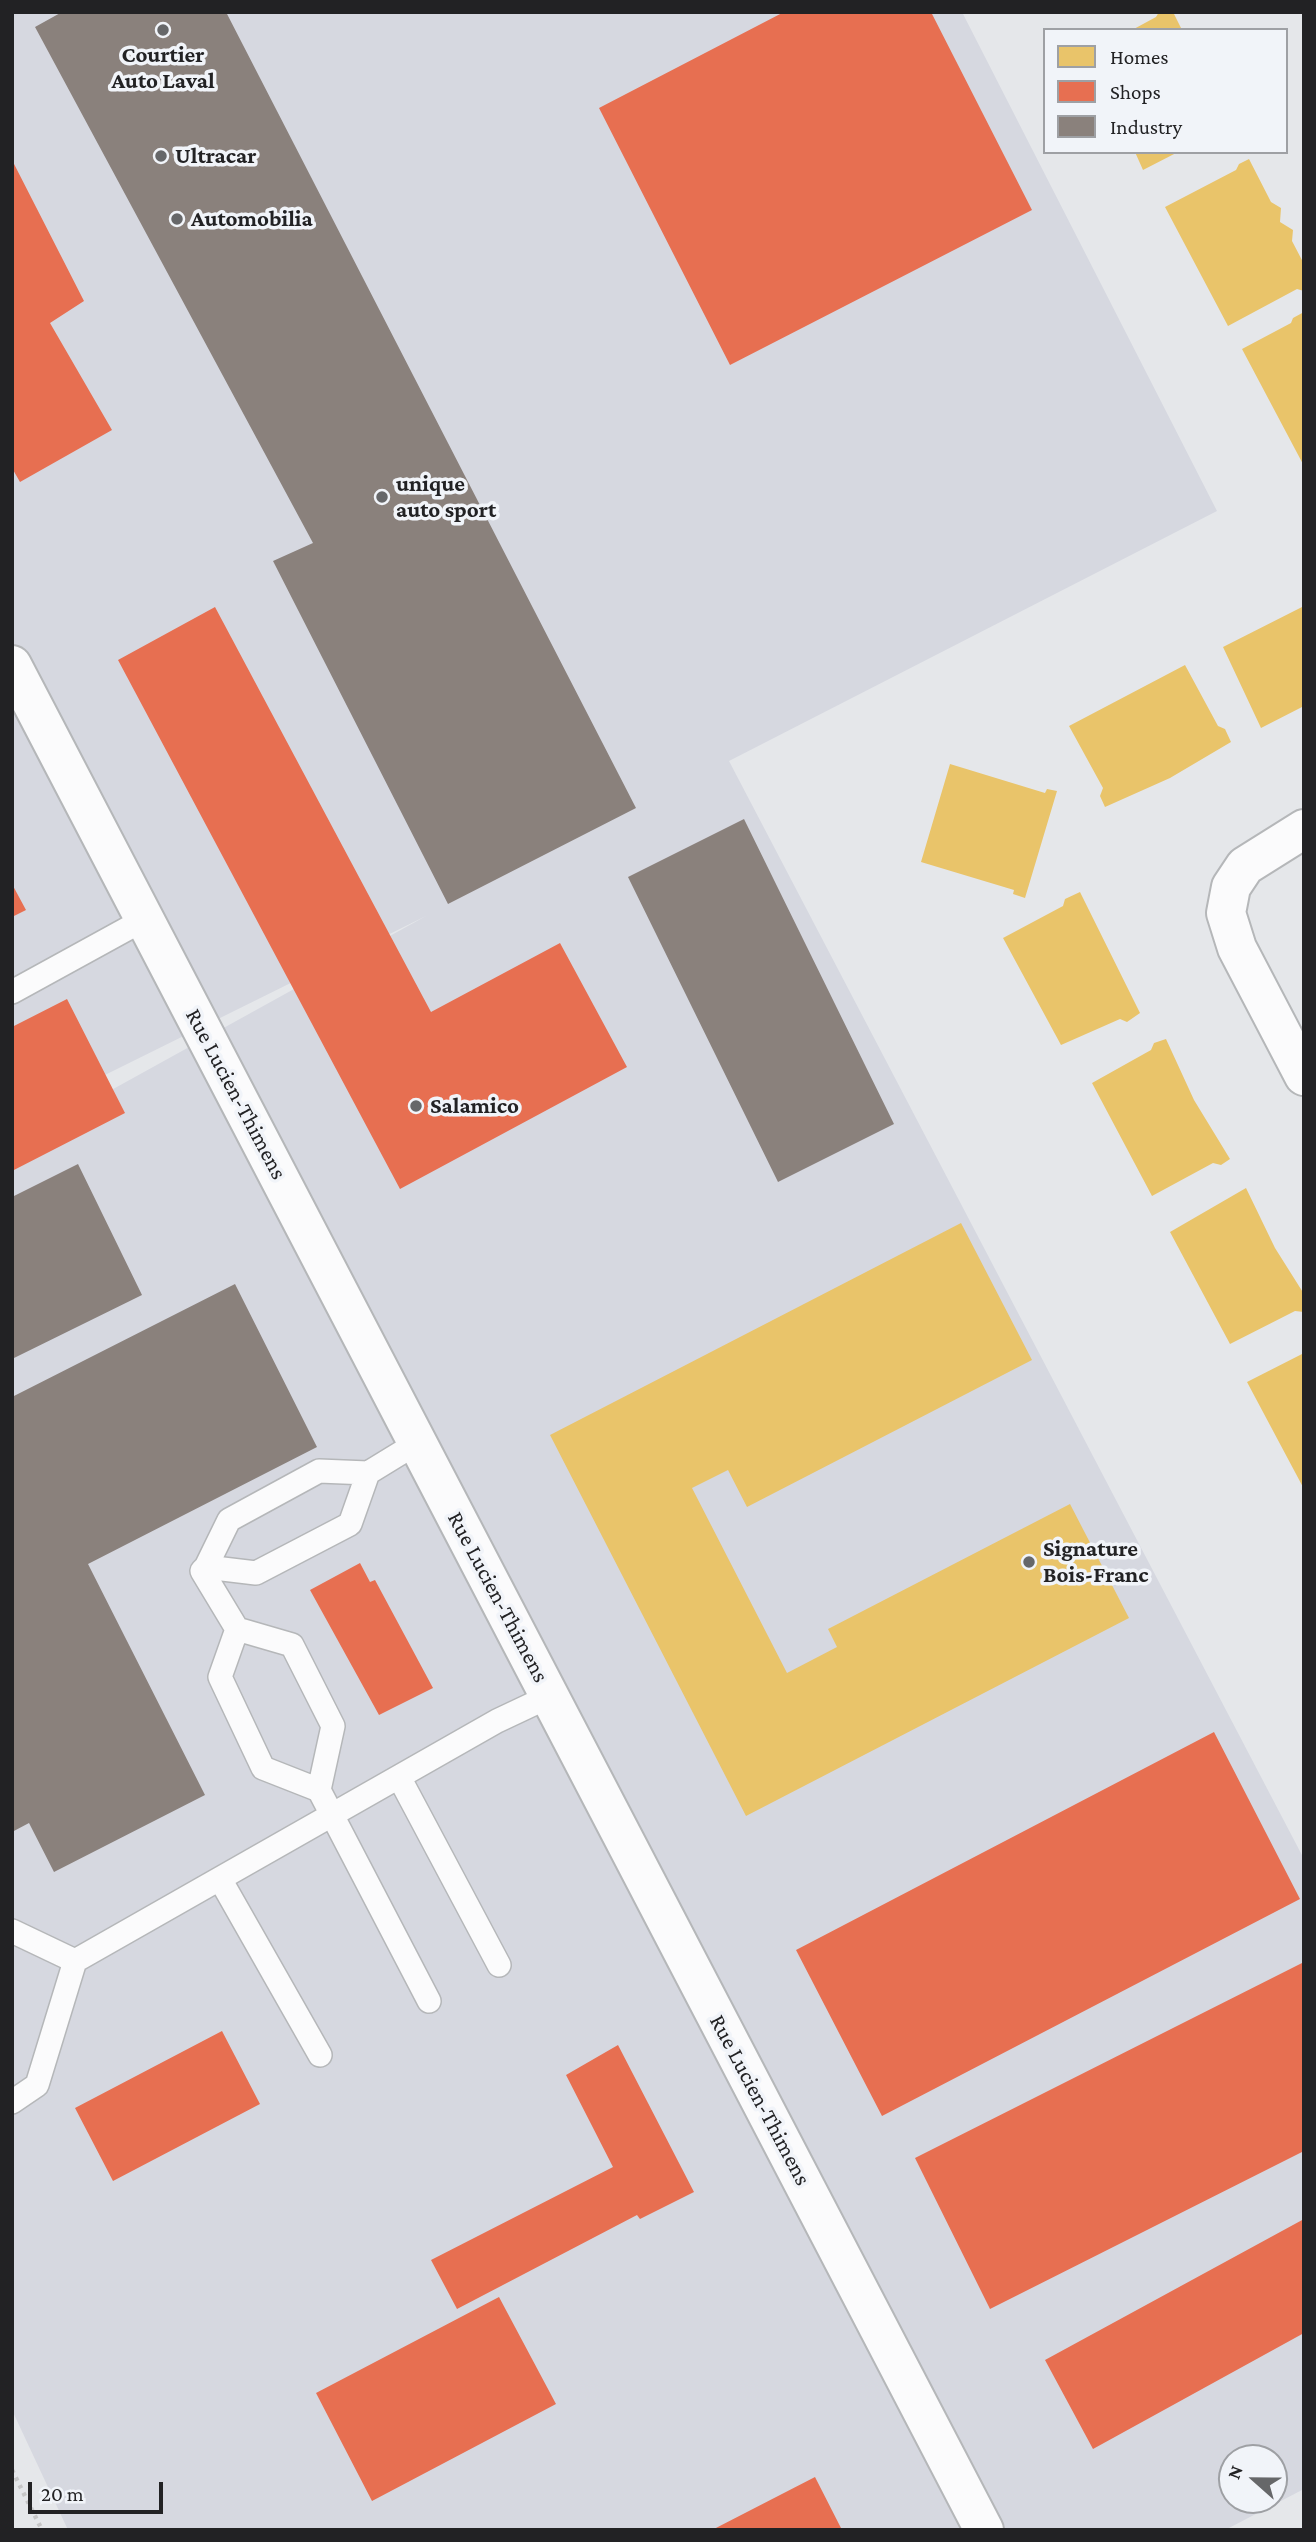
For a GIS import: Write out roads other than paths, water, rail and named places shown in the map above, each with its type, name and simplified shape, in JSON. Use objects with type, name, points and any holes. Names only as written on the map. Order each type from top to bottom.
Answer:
[{"type":"street","name":"Rue Lucien-Thimens","points":[[12,665],[984,2530]]},
{"type":"street","points":[[1304,828],[1245,866],[1231,887],[1226,913],[1229,929],[1304,1076]]},
{"type":"lane","points":[[12,992],[145,919]]},
{"type":"lane","points":[[417,1443],[368,1473],[319,1471],[229,1520],[202,1571],[237,1629],[292,1646],[333,1726],[319,1790],[429,2001]]},
{"type":"lane","points":[[206,1567],[256,1573],[350,1524],[368,1473]]},
{"type":"lane","points":[[237,1629],[220,1677],[263,1768],[319,1790]]},
{"type":"lane","points":[[12,2102],[37,2085],[75,1961],[498,1721],[550,1696]]},
{"type":"lane","points":[[399,1777],[499,1965]]},
{"type":"lane","points":[[220,1879],[320,2055]]},
{"type":"lane","points":[[12,1931],[75,1961]]},
{"type":"place","name":"Courtier Auto Laval","points":[[163,30]]},
{"type":"place","name":"Ultracar","points":[[161,156]]},
{"type":"place","name":"Automobilia","points":[[177,219]]},
{"type":"place","name":"unique auto sport","points":[[382,497]]},
{"type":"place","name":"Salamico","points":[[416,1106]]},
{"type":"place","name":"Signature Bois-Franc","points":[[1029,1562]]}]
